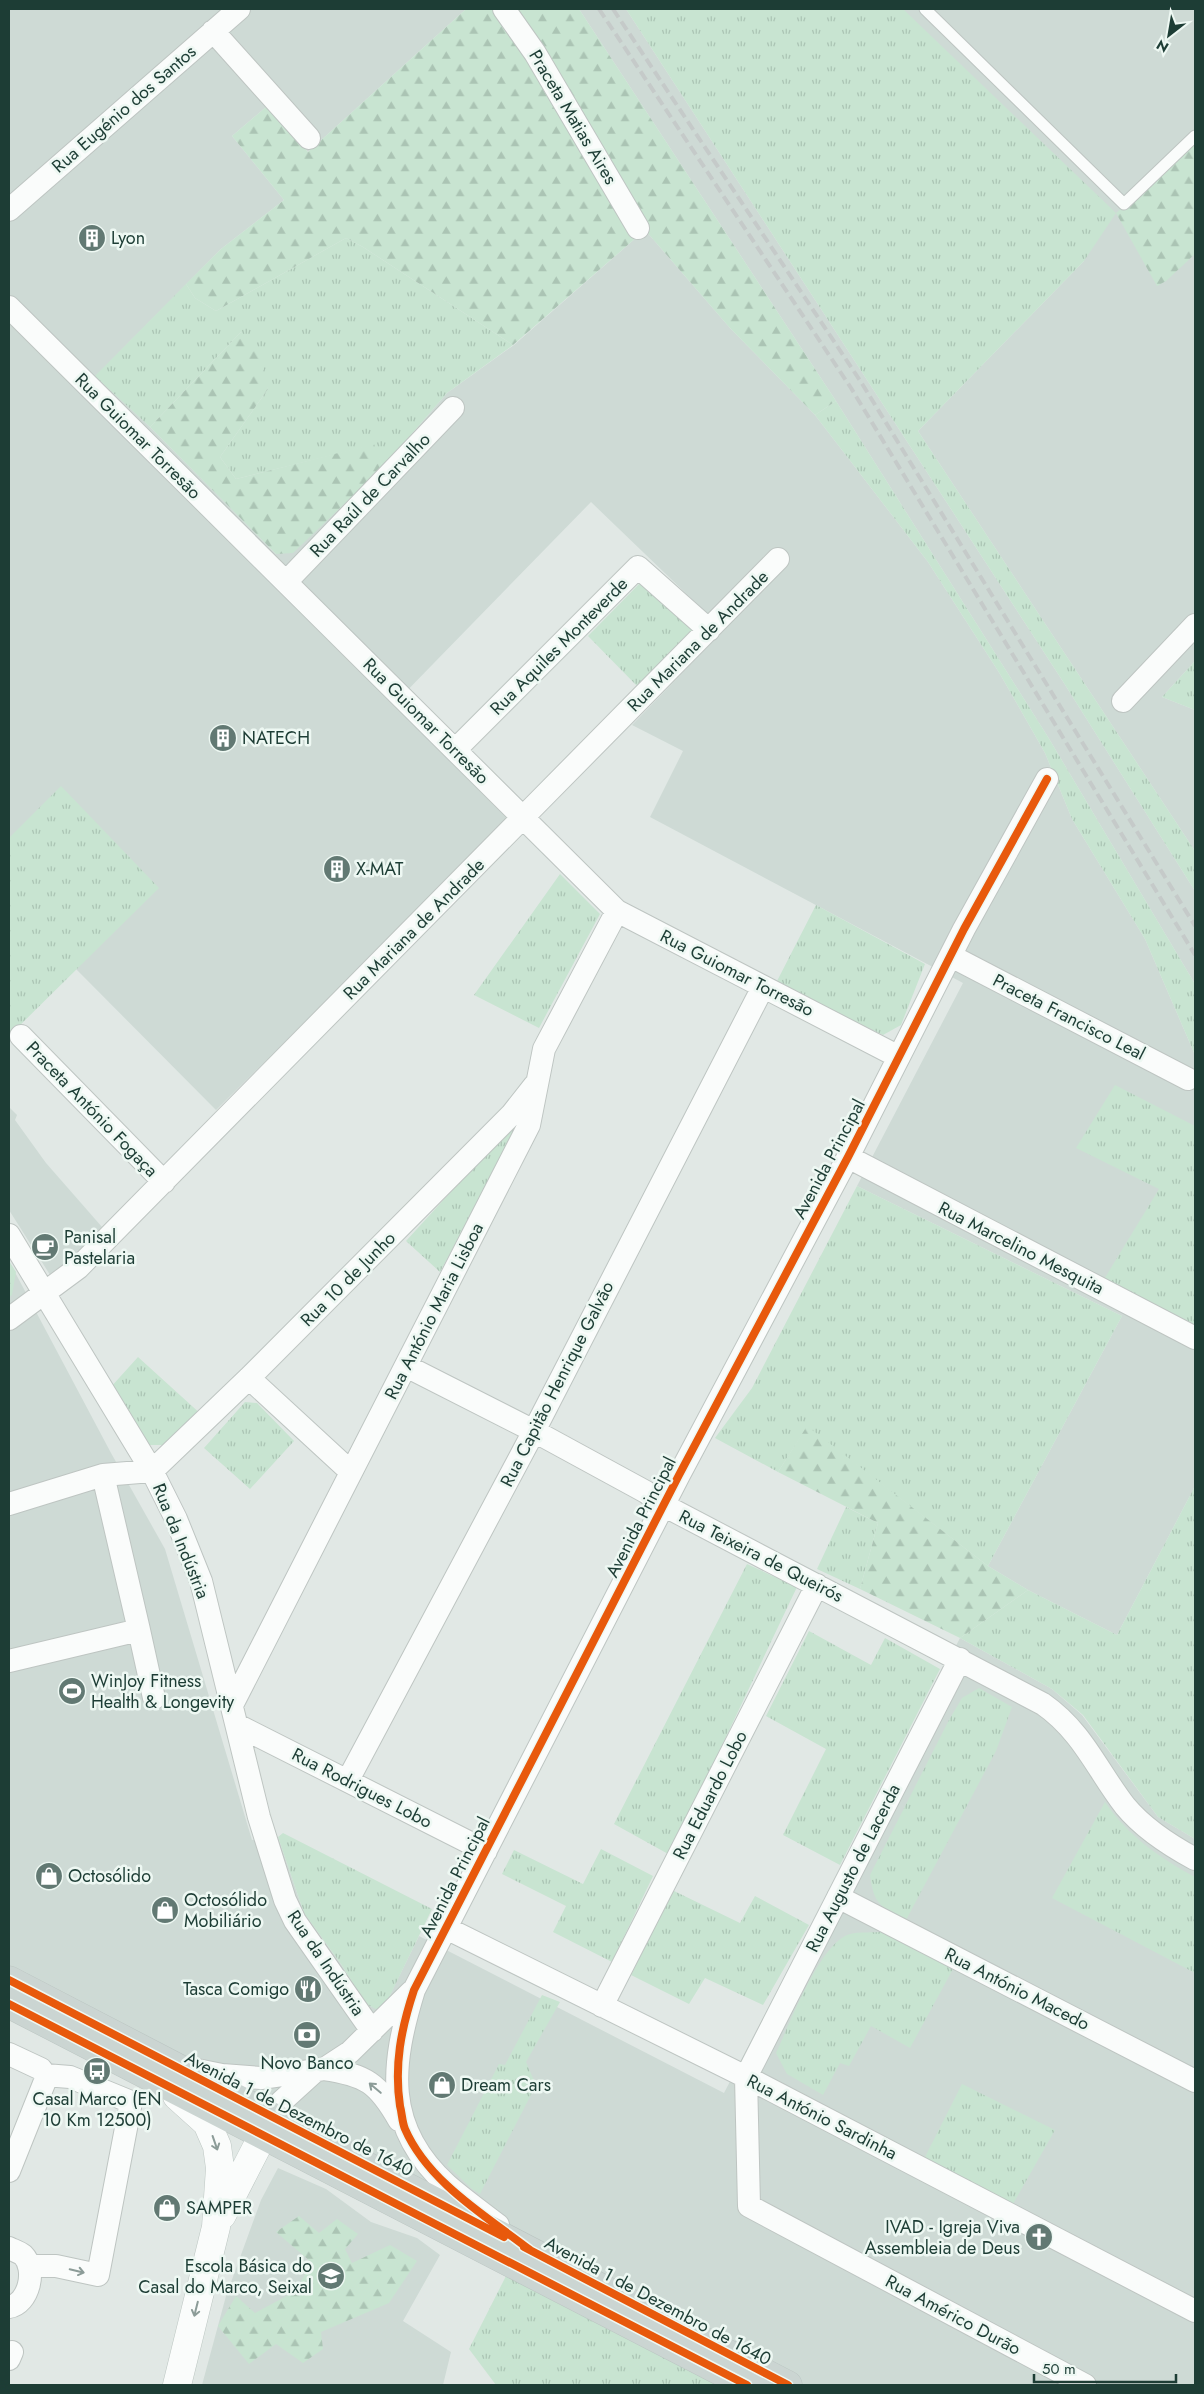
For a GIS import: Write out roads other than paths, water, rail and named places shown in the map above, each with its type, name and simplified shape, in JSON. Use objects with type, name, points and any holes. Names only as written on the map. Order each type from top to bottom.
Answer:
[{"type":"main road","name":"Avenida 1 de Dezembro de 1640","points":[[9,1980],[166,2074]]},
{"type":"main road","name":"Avenida 1 de Dezembro de 1640","points":[[9,2004],[166,2074],[268,2126],[747,2385]]},
{"type":"main road","points":[[166,2074],[207,2122],[217,2146],[220,2168],[216,2227],[177,2385]]},
{"type":"main road","name":"Avenida 1 de Dezembro de 1640","points":[[268,2126],[530,2250],[788,2385]]},
{"type":"main road","points":[[216,2227],[268,2126]]},
{"type":"street","name":"Rua Eugénio dos Santos","points":[[9,210],[239,9]]},
{"type":"street","name":"Praceta Matias Aires","points":[[504,9],[536,53],[638,228]]},
{"type":"street","points":[[213,31],[309,138]]},
{"type":"street","name":"Rua Guiomar Torresão","points":[[9,307],[617,911],[899,1058]]},
{"type":"street","name":"Rua Raúl de Carvalho","points":[[286,582],[453,408]]},
{"type":"street","name":"Rua Mariana de Andrade","points":[[9,1319],[78,1268],[778,559]]},
{"type":"street","name":"Rua Aquiles Monteverde","points":[[455,750],[638,567],[709,630]]},
{"type":"street","points":[[1123,701],[1195,625]]},
{"type":"street","name":"Avenida Principal","points":[[404,2127],[398,2092],[397,2063],[402,2029],[414,1990],[951,956],[1047,779]]},
{"type":"street","name":"Rua António Maria Lisboa","points":[[235,1715],[350,1472],[529,1125],[544,1049],[617,911]]},
{"type":"street","name":"Praceta Francisco Leal","points":[[951,956],[1188,1079]]},
{"type":"street","name":"Rua Capitão Henrique Galvão","points":[[348,1780],[534,1431],[763,987]]},
{"type":"street","name":"Praceta António Fogaça","points":[[21,1036],[164,1182]]},
{"type":"street","name":"Rua 10 de Junho","points":[[152,1471],[249,1378],[512,1114],[538,1081]]},
{"type":"street","name":"Rua Marcelino Mesquita","points":[[848,1157],[1195,1338]]},
{"type":"street","name":"Rua da Indústria","points":[[9,1235],[152,1471],[176,1519],[201,1581],[259,1816],[285,1900],[296,1921],[372,2031]]},
{"type":"street","name":"Rua Teixeira de Queirós","points":[[406,1366],[534,1431],[646,1492],[665,1506],[1021,1691],[1054,1712],[1084,1744],[1115,1792],[1137,1819],[1162,1840],[1195,1859]]},
{"type":"street","points":[[249,1378],[350,1472]]},
{"type":"street","points":[[9,1504],[103,1475],[152,1471]]},
{"type":"street","points":[[103,1475],[154,1698]]},
{"type":"street","name":"Rua Eduardo Lobo","points":[[602,2006],[818,1585]]},
{"type":"street","points":[[9,1661],[139,1630]]},
{"type":"street","name":"Rua Augusto de Lacerda","points":[[746,2077],[960,1659]]},
{"type":"street","name":"Rua Rodrigues Lobo","points":[[235,1715],[348,1780],[486,1851]]},
{"type":"street","name":"Rua António Macedo","points":[[838,1897],[1195,2081]]},
{"type":"street","name":"Rua António Sardinha","points":[[446,1928],[746,2077],[1195,2311]]},
{"type":"street","name":"Avenida Principal","points":[[268,2126],[289,2093],[319,2070],[350,2052],[414,1990]]},
{"type":"street","points":[[9,2054],[41,2069],[45,2075],[45,2081],[9,2171]]},
{"type":"street","name":"Avenida Principal","points":[[166,2074],[251,2077],[319,2070],[349,2073],[377,2088],[389,2103],[424,2161],[447,2185],[530,2250]]},
{"type":"street","points":[[29,2266],[56,2266],[98,2275],[131,2102],[70,2077],[45,2075]]},
{"type":"street","name":"Rua Américo Durão","points":[[746,2077],[748,2206],[1085,2385]]},
{"type":"street","points":[[9,2248],[21,2253],[29,2266],[30,2277],[27,2291],[19,2301],[9,2307]]},
{"type":"lane","points":[[925,9],[1124,204],[1195,136]]},
{"type":"railway","points":[[599,9],[851,388],[1195,955]]},
{"type":"railway","points":[[613,9],[861,382],[1195,926]]},
{"type":"place","name":"Lyon","points":[[92,238]]},
{"type":"place","name":"NATECH","points":[[223,738]]},
{"type":"place","name":"X-MAT","points":[[337,869]]},
{"type":"place","name":"Panisal Pastelaria","points":[[45,1247]]},
{"type":"place","name":"WinJoy Fitness Health & Longevity","points":[[72,1691]]},
{"type":"place","name":"Octosólido","points":[[49,1876]]},
{"type":"place","name":"Octosólido Mobiliário","points":[[165,1910]]},
{"type":"place","name":"Tasca Comigo","points":[[308,1989]]},
{"type":"place","name":"Novo Banco","points":[[307,2035]]},
{"type":"place","name":"Casal Marco (EN 10 Km 12500)","points":[[97,2071]]},
{"type":"place","name":"Dream Cars","points":[[442,2085]]},
{"type":"place","name":"SAMPER","points":[[167,2208]]},
{"type":"place","name":"IVAD - Igreja Viva Assembleia de Deus","points":[[1039,2237]]},
{"type":"place","name":"Escola Básica do Casal do Marco, Seixal","points":[[331,2276]]}]
